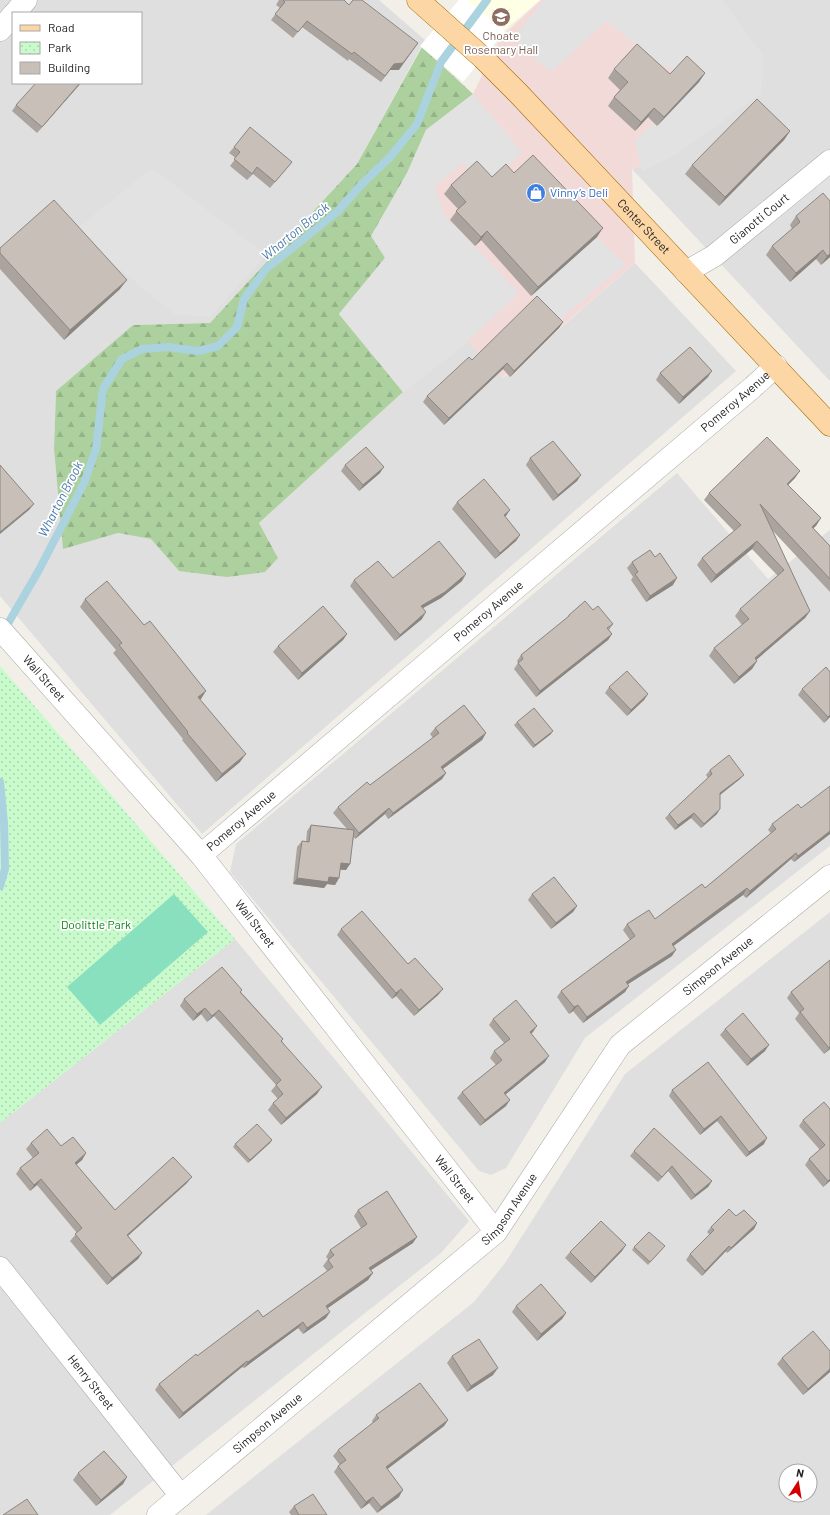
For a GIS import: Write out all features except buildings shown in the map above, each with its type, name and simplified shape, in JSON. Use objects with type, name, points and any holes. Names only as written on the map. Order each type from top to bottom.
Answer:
[{"type":"main road","name":"Center Street","points":[[418,0],[483,58],[542,118],[830,425]]},
{"type":"street","points":[[16,12],[26,0]]},
{"type":"street","points":[[0,30],[12,16]]},
{"type":"street","name":"Gianotti Court","points":[[686,272],[714,256],[830,161]]},
{"type":"street","name":"Pomeroy Avenue","points":[[201,855],[776,366]]},
{"type":"street","name":"Wall Street","points":[[0,629],[201,855],[496,1232]]},
{"type":"street","name":"Simpson Avenue","points":[[158,1515],[496,1232],[620,1045],[830,876]]},
{"type":"street","name":"Henry Street","points":[[0,1268],[181,1496]]},
{"type":"shaded area","points":[[0,0],[379,0],[425,40],[357,164],[210,323],[133,325],[56,391],[54,449],[63,548],[118,533],[151,539],[179,571],[278,558],[259,523],[403,392],[468,341],[503,378],[635,263],[736,371],[202,834],[0,596]]},
{"type":"shaded area","name":"Choate Rosemary Hall","points":[[465,0],[540,0],[500,34]]},
{"type":"shaded area","points":[[541,0],[722,0],[763,56],[761,93],[677,154],[632,169],[635,263],[502,378],[467,341],[403,392],[339,314],[385,258],[408,171],[426,130],[473,94],[500,38]]},
{"type":"shaded area","points":[[544,0],[722,0],[763,56],[761,93],[677,154],[642,171],[635,140],[698,82],[654,60],[607,21],[551,72],[513,39]]},
{"type":"shaded area","points":[[722,0],[830,0],[830,381],[632,169],[677,154],[763,56]]},
{"type":"shaded area","points":[[473,94],[522,152],[486,186],[463,163],[435,186],[444,215],[519,293],[457,351],[403,392],[339,314],[385,258],[371,236],[408,171],[426,130]]},
{"type":"shaded area","points":[[152,168],[266,255],[210,317],[174,314],[74,231]]},
{"type":"shaded area","points":[[830,174],[830,204],[815,187]]},
{"type":"shaded area","points":[[597,237],[625,264],[560,320],[525,289]]},
{"type":"shaded area","points":[[677,473],[768,579],[830,530],[830,846],[585,1038],[506,1168],[491,1175],[479,1171],[230,872],[236,844]]},
{"type":"shaded area","points":[[830,912],[830,1515],[206,1515],[474,1302],[505,1263],[625,1074]]},
{"type":"shaded area","points":[[235,939],[469,1221],[441,1253],[110,1515],[0,1515],[0,1123]]},
{"type":"green space","points":[[422,47],[473,94],[426,130],[408,171],[385,258],[339,314],[403,392],[259,523],[278,558],[265,572],[227,577],[179,571],[151,539],[118,533],[63,549],[54,449],[56,391],[133,325],[210,323],[357,164]]},
{"type":"green space","name":"Doolittle Park","points":[[0,666],[235,939],[0,1123]]},
{"type":"green space","points":[[174,894],[208,932],[100,1025],[67,987]]},
{"type":"pier","points":[[459,0],[467,0],[505,31],[463,82],[420,46]]},
{"type":"waterway","name":"Wharton Brook","points":[[3,632],[39,570],[84,483],[96,449],[103,389],[122,359],[142,349],[168,347],[198,351],[218,346],[237,327],[244,299],[266,269],[337,212],[361,185],[390,157],[417,124],[441,62],[487,0]]},
{"type":"waterway","name":"Wharton Brook","points":[[0,782],[4,823],[5,869],[0,886]]},
{"type":"place","name":"Choate Rosemary Hall","points":[[501,17]]},
{"type":"place","name":"Vinny’s Deli","points":[[536,193]]}]
